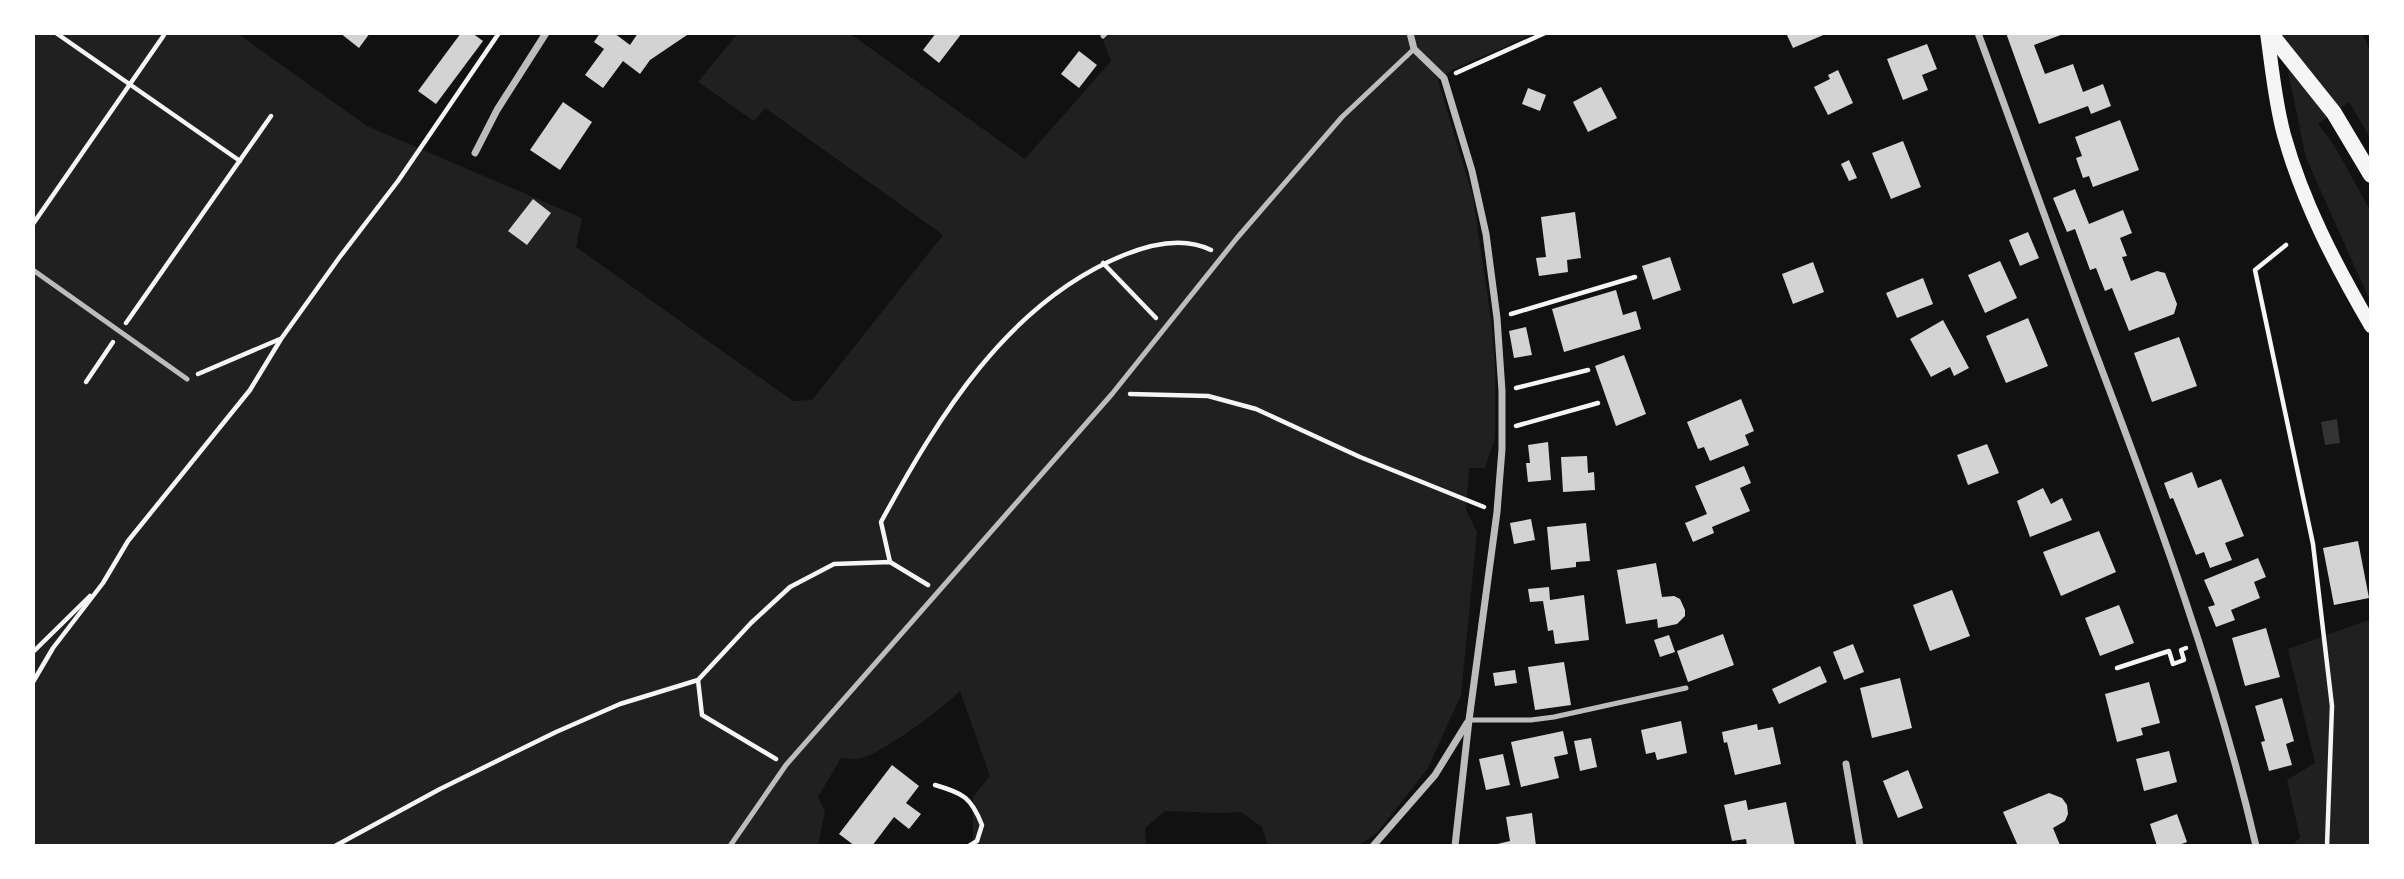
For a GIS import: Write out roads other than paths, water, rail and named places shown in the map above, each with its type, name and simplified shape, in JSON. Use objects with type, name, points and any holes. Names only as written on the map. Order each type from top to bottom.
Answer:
[{"type":"main road","points":[[2269,33],[2334,113],[2371,175]]},
{"type":"main road","points":[[2269,33],[2283,131],[2299,187],[2331,257],[2371,326]]},
{"type":"street","points":[[475,153],[497,110],[546,33]]},
{"type":"street","points":[[1410,33],[1414,50],[1444,78],[1472,171],[1497,318],[1502,391],[1497,512],[1455,846]]},
{"type":"street","points":[[1978,33],[2157,515],[2201,644],[2237,763],[2256,846]]},
{"type":"street","points":[[1373,846],[1436,775],[1469,720]]},
{"type":"street","points":[[1846,764],[1860,846]]},
{"type":"lane","points":[[730,846],[786,765],[1112,394],[1223,256],[1342,117],[1414,50]]},
{"type":"lane","points":[[33,270],[187,379]]},
{"type":"lane","points":[[1469,720],[1543,718],[1686,688]]}]
